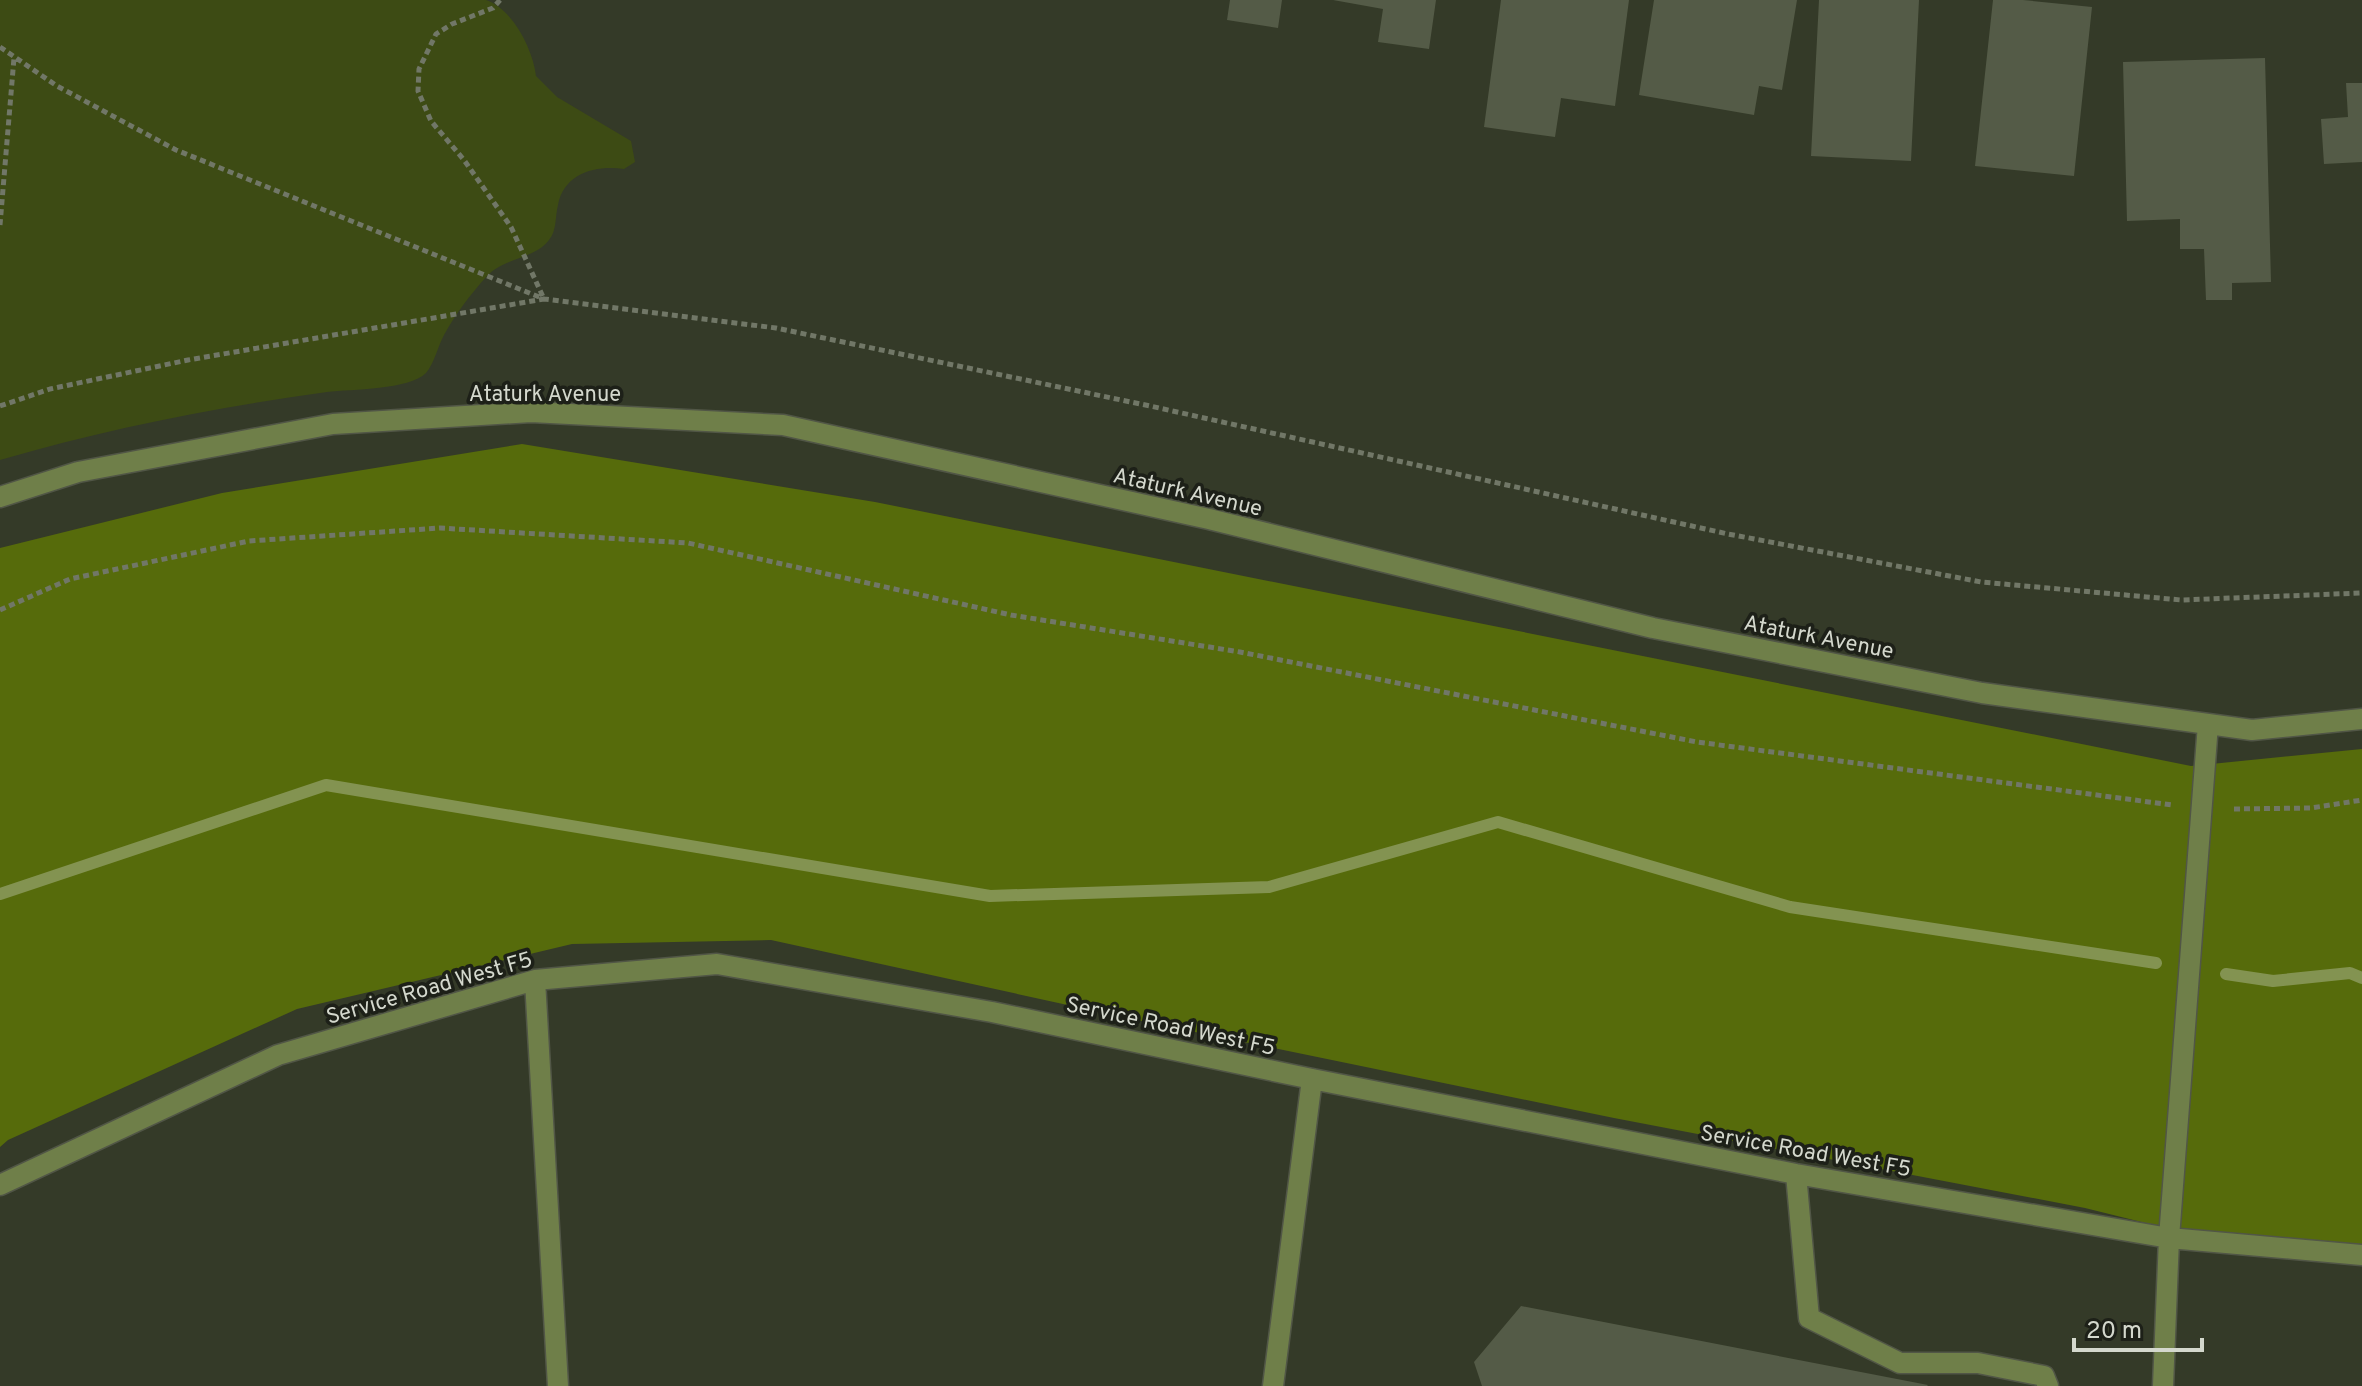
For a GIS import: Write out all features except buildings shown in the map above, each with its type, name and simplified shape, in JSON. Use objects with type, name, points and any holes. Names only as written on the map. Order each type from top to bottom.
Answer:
[{"type":"street","name":"Ataturk Avenue","points":[[0,497],[78,472],[333,424],[531,412],[783,425],[1209,519],[1653,628],[1982,693],[2252,730],[2362,719]]},
{"type":"street","points":[[2163,1386],[2169,1238],[2208,724]]},
{"type":"street","name":"Service Road West F5","points":[[0,1185],[278,1055],[535,980],[717,964],[992,1012],[1312,1079],[1796,1174],[2169,1238],[2362,1255]]},
{"type":"street","points":[[535,980],[558,1386]]},
{"type":"street","points":[[1273,1386],[1312,1079]]},
{"type":"street","points":[[1796,1174],[1809,1318],[1900,1363],[1978,1363],[2044,1376],[2048,1386]]},
{"type":"path","points":[[500,0],[493,8],[452,24],[436,34],[419,69],[418,91],[431,121],[464,160],[511,227],[544,299]]},
{"type":"path","points":[[0,47],[57,86],[176,150],[544,299],[776,328],[1150,406],[1728,534],[1981,582],[2181,600],[2362,593]]},
{"type":"path","points":[[0,225],[14,58]]},
{"type":"path","points":[[0,406],[50,389],[160,366],[544,299]]},
{"type":"path","points":[[0,610],[70,579],[249,541],[440,528],[688,543],[1011,615],[1240,652],[1697,742],[2202,809],[2311,808],[2362,800]]},
{"type":"green space","points":[[0,0],[486,0],[513,21],[531,54],[536,76],[557,97],[631,141],[635,162],[624,169],[592,170],[574,178],[567,185],[561,194],[555,228],[549,240],[536,251],[501,265],[487,276],[453,319],[429,369],[418,379],[394,386],[327,392],[203,412],[80,438],[0,460]]},
{"type":"green space","points":[[522,444],[875,502],[2191,766],[2362,749],[2362,1246],[2206,1238],[2085,1208],[1614,1118],[1127,1018],[771,940],[572,944],[297,1009],[8,1140],[0,1147],[0,548],[222,493]]},
{"type":"waterway","points":[[0,894],[326,785],[990,896],[1269,887],[1498,822],[1790,907],[2156,963]]},
{"type":"waterway","points":[[2226,974],[2273,981],[2350,973],[2362,978]]}]
